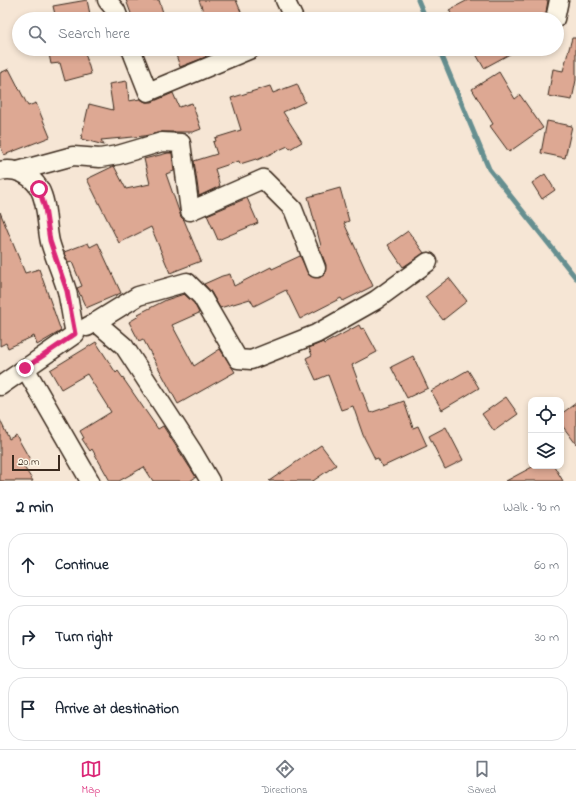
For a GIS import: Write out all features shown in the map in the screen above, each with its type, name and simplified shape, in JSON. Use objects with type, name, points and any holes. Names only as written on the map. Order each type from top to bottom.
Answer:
[{"type":"street","points":[[106,0],[116,12]]},
{"type":"street","points":[[284,0],[290,12]]},
{"type":"street","points":[[556,12],[559,0]]},
{"type":"street","points":[[134,56],[148,92],[234,56]]},
{"type":"street","points":[[18,171],[73,156],[100,158],[162,142],[181,143],[190,211],[263,179],[293,209],[316,268]]},
{"type":"street","points":[[0,171],[6,169],[18,171],[29,176],[39,189],[45,208],[50,241],[67,291],[75,334]]},
{"type":"street","points":[[0,386],[75,334],[138,296],[187,282],[202,297],[238,359],[251,360],[316,334],[376,300],[428,262]]},
{"type":"street","points":[[96,322],[124,346],[193,452],[210,481]]},
{"type":"street","points":[[25,368],[90,481]]},
{"type":"building","points":[[87,0],[90,12],[54,12],[53,6]]},
{"type":"building","points":[[126,0],[159,0],[163,12],[130,12]]},
{"type":"building","points":[[199,0],[236,0],[241,12],[203,12]]},
{"type":"building","points":[[468,0],[548,0],[546,12],[450,12],[449,10]]},
{"type":"building","points":[[572,38],[576,38],[576,80],[572,100],[548,96],[553,69],[563,71]]},
{"type":"building","points":[[49,56],[86,56],[91,74],[65,81],[60,63],[51,64]]},
{"type":"building","points":[[176,56],[206,56],[206,57],[180,67]]},
{"type":"building","points":[[477,56],[506,56],[484,68]]},
{"type":"building","points":[[9,69],[28,106],[36,103],[50,137],[4,155],[0,145],[0,73]]},
{"type":"building","points":[[499,72],[515,99],[520,95],[543,128],[509,152],[490,126],[493,124],[472,89]]},
{"type":"building","points":[[127,81],[129,101],[140,99],[146,102],[152,102],[173,93],[179,107],[192,103],[201,129],[193,132],[162,132],[144,136],[101,140],[104,145],[81,139],[89,104],[113,110],[109,84]]},
{"type":"building","points":[[297,84],[305,102],[283,112],[302,142],[290,149],[288,146],[257,160],[256,159],[240,164],[239,161],[215,169],[220,186],[199,196],[194,161],[217,154],[213,142],[216,141],[215,138],[241,130],[231,98],[270,86],[273,93]]},
{"type":"building","points":[[547,121],[572,126],[565,158],[541,153]]},
{"type":"building","points":[[172,153],[174,171],[166,174],[181,217],[184,220],[201,261],[170,273],[151,227],[119,243],[87,179],[114,166],[126,189],[150,184],[144,159]]},
{"type":"building","points":[[545,174],[555,190],[542,199],[532,183]]},
{"type":"building","points":[[340,188],[349,221],[344,223],[373,286],[343,301],[341,298],[300,319],[286,290],[254,306],[250,299],[220,308],[211,292],[204,284],[222,276],[230,274],[234,286],[271,267],[272,269],[300,256],[310,276],[319,278],[324,275],[326,265],[319,247],[321,246],[308,197]]},
{"type":"building","points":[[247,198],[258,223],[218,240],[207,215]]},
{"type":"building","points":[[0,212],[25,273],[39,269],[61,331],[37,345],[34,336],[8,348],[6,343],[0,346]]},
{"type":"building","points":[[408,231],[424,253],[403,267],[388,245]]},
{"type":"building","points":[[88,243],[90,247],[98,243],[121,293],[86,308],[77,288],[82,286],[72,262],[68,263],[64,252]]},
{"type":"building","points":[[449,278],[467,301],[443,320],[425,297]]},
{"type":"building","points":[[184,294],[194,303],[199,313],[172,325],[194,366],[220,349],[235,372],[178,404],[143,339],[139,341],[129,322],[139,316],[138,314],[166,300]]},
{"type":"building","points":[[359,325],[361,329],[364,328],[377,352],[352,365],[370,413],[404,401],[413,428],[418,426],[427,446],[382,467],[378,458],[375,459],[363,435],[353,406],[341,410],[328,375],[316,380],[306,358],[312,355],[309,348],[323,342],[324,344]]},
{"type":"building","points":[[96,342],[116,373],[118,371],[158,429],[163,426],[196,477],[190,481],[153,481],[144,467],[119,481],[110,481],[92,449],[90,451],[82,439],[84,438],[80,431],[111,412],[87,374],[61,389],[50,370]]},
{"type":"building","points":[[413,356],[428,388],[407,398],[391,367]]},
{"type":"building","points":[[468,370],[479,388],[442,410],[431,391]]},
{"type":"building","points":[[506,397],[518,414],[494,431],[482,414]]},
{"type":"building","points":[[576,403],[576,444],[564,428],[564,412]]},
{"type":"building","points":[[0,420],[9,439],[16,435],[32,463],[24,467],[33,481],[0,481]]},
{"type":"building","points":[[446,427],[463,460],[445,469],[429,436]]},
{"type":"building","points":[[321,445],[336,465],[313,481],[269,481]]},
{"type":"building","points":[[528,469],[556,469],[563,481],[506,481]]},
{"type":"waterway","points":[[418,0],[423,12]]},
{"type":"waterway","points":[[442,56],[489,169],[576,278]]},
{"type":"route","points":[[25,368],[75,334],[67,291],[50,241],[45,208],[39,189]]}]
